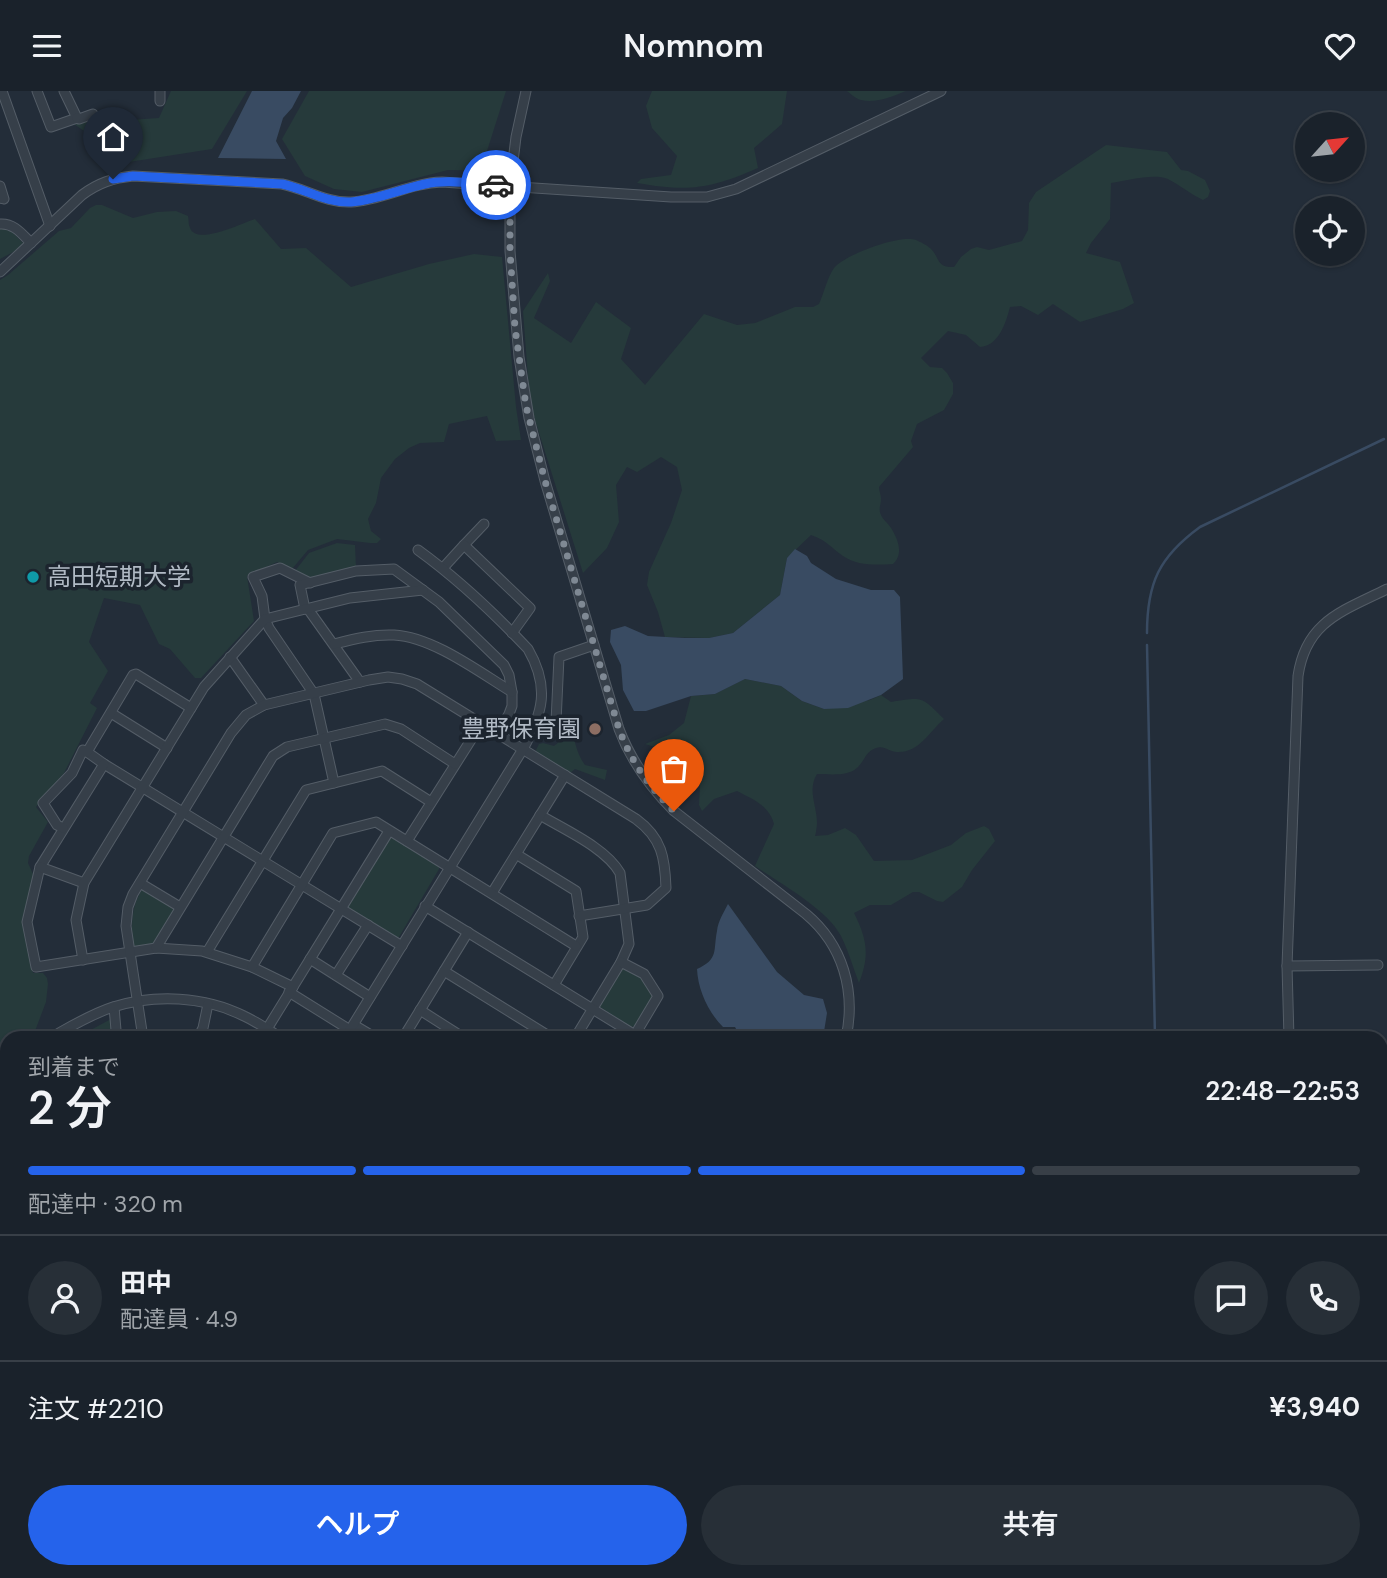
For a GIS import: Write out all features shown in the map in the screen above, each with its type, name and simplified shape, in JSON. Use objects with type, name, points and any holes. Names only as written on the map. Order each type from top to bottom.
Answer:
[{"type":"street","points":[[2,91],[50,226]]},
{"type":"street","points":[[37,91],[51,127],[93,114],[97,123]]},
{"type":"street","points":[[64,91],[77,118]]},
{"type":"street","points":[[526,91],[510,186],[510,251],[515,328],[526,406],[545,481],[619,729],[635,765],[658,796],[683,819],[816,923],[831,941],[848,985],[850,1022],[848,1031]]},
{"type":"street","points":[[0,272],[91,188],[113,179],[133,176],[282,184],[319,198],[350,202],[435,182],[688,198],[719,195],[941,91]]},
{"type":"street","points":[[0,186],[4,198],[0,198]]},
{"type":"street","points":[[0,224],[12,225],[31,243]]},
{"type":"street","points":[[443,568],[484,524]]},
{"type":"street","points":[[464,545],[530,608],[512,633]]},
{"type":"street","points":[[104,764],[40,867],[27,922],[36,967],[156,948],[207,952],[252,967],[350,1031],[523,749],[540,713],[541,680],[528,649],[443,568],[418,550]]},
{"type":"street","points":[[310,583],[280,568],[253,577],[262,596],[269,628],[314,694],[334,783]]},
{"type":"street","points":[[360,682],[307,609],[300,585],[356,571],[394,569],[439,602],[504,665],[509,675],[512,706],[497,734]]},
{"type":"street","points":[[1289,1031],[1287,966],[1300,663],[1304,649],[1315,632],[1334,615],[1387,589]]},
{"type":"street","points":[[83,960],[76,920],[84,883],[204,687],[230,656],[265,619],[359,596],[423,590]]},
{"type":"street","points":[[334,644],[378,635],[411,638],[436,646],[512,692]]},
{"type":"street","points":[[534,730],[552,732],[556,722],[559,657],[594,645]]},
{"type":"street","points":[[230,656],[264,705]]},
{"type":"street","points":[[87,752],[133,675],[136,674],[191,708]]},
{"type":"street","points":[[142,1031],[126,926],[133,894],[231,733],[246,715],[264,705],[360,682],[388,677],[402,679],[417,684],[643,823],[660,847],[665,862],[666,888],[648,905],[579,916]]},
{"type":"street","points":[[111,713],[167,748]]},
{"type":"street","points":[[156,948],[273,756],[287,747],[385,724],[393,725],[455,764]]},
{"type":"street","points":[[407,841],[481,724]]},
{"type":"street","points":[[64,828],[57,825],[43,803],[72,773],[83,750],[402,946]]},
{"type":"street","points":[[207,952],[306,790],[382,771],[431,802]]},
{"type":"street","points":[[492,893],[565,775]]},
{"type":"street","points":[[540,815],[610,859],[620,873],[629,944],[579,1031]]},
{"type":"street","points":[[252,967],[333,833],[376,823],[576,946]]},
{"type":"street","points":[[267,1029],[389,831]]},
{"type":"street","points":[[516,854],[576,891],[583,937],[554,985]]},
{"type":"street","points":[[40,867],[84,883]]},
{"type":"street","points":[[140,883],[180,907]]},
{"type":"street","points":[[425,906],[626,1031]]},
{"type":"street","points":[[336,975],[368,925]]},
{"type":"street","points":[[407,1031],[468,932]]},
{"type":"street","points":[[310,960],[370,997]]},
{"type":"street","points":[[621,962],[644,974],[658,996],[637,1031]]},
{"type":"street","points":[[1287,966],[1378,965]]},
{"type":"street","points":[[444,971],[541,1031]]},
{"type":"street","points":[[63,1031],[114,1007],[177,999],[208,1004],[244,1016],[270,1031]]},
{"type":"street","points":[[202,1031],[208,1004]]},
{"type":"street","points":[[114,1007],[116,1031]]},
{"type":"street","points":[[420,1010],[453,1031]]},
{"type":"green space","points":[[171,91],[247,91],[212,149],[129,162],[74,124],[91,119],[95,128],[101,122],[159,118]]},
{"type":"green space","points":[[309,91],[506,91],[487,151],[495,171],[448,170],[362,192],[334,189],[305,176],[282,139]]},
{"type":"green space","points":[[652,91],[787,91],[782,124],[754,148],[758,168],[712,184],[685,188],[637,183],[641,179],[671,175],[677,156],[652,128],[646,106]]},
{"type":"green space","points":[[847,91],[906,91],[884,99],[866,101]]},
{"type":"green space","points":[[1106,145],[1167,152],[1181,170],[1205,180],[1210,191],[1208,197],[1203,200],[1162,177],[1111,183],[1110,219],[1086,253],[1120,262],[1134,303],[1080,322],[1053,304],[1038,315],[1021,306],[1010,307],[1001,332],[987,346],[980,347],[966,335],[948,331],[921,358],[930,367],[942,368],[947,373],[953,383],[953,394],[944,410],[917,424],[911,441],[913,447],[879,487],[880,513],[894,532],[899,546],[898,556],[893,564],[854,562],[811,535],[787,558],[780,595],[733,633],[709,638],[665,637],[647,585],[649,572],[671,523],[682,490],[677,467],[661,457],[637,472],[627,467],[616,485],[619,522],[607,548],[583,573],[530,404],[523,311],[548,273],[550,281],[534,318],[571,343],[596,302],[631,328],[621,359],[645,385],[704,314],[737,325],[755,323],[795,307],[813,307],[819,304],[834,268],[849,257],[873,247],[898,240],[916,240],[930,248],[941,264],[954,267],[971,249],[977,247],[989,250],[1022,241],[1028,230],[1029,203],[1036,192]]},
{"type":"green space","points":[[102,205],[133,218],[176,211],[188,216],[190,228],[201,235],[220,232],[255,219],[281,249],[306,248],[351,287],[474,254],[502,257],[521,440],[496,441],[487,416],[449,424],[444,442],[420,443],[409,448],[395,459],[381,478],[376,503],[368,519],[371,531],[381,539],[377,543],[370,543],[337,539],[308,550],[292,569],[277,562],[247,576],[254,621],[201,678],[195,678],[170,649],[159,644],[140,605],[104,598],[89,642],[108,671],[90,703],[97,708],[64,773],[36,807],[48,822],[29,856],[28,863],[33,880],[23,923],[33,973],[43,973],[47,978],[46,1002],[35,1031],[0,1031],[0,280],[59,231],[71,228],[90,208]]},
{"type":"green space","points":[[0,228],[8,228],[23,243],[0,259]]},
{"type":"green space","points":[[337,543],[355,545],[356,568],[310,578],[295,571],[309,553]]},
{"type":"green space","points":[[745,679],[781,686],[802,701],[824,709],[870,700],[881,695],[891,702],[921,700],[944,719],[912,749],[897,752],[882,747],[876,748],[868,753],[854,770],[839,774],[817,774],[813,786],[817,817],[815,836],[828,835],[845,828],[856,835],[874,861],[912,860],[951,845],[966,833],[984,826],[989,829],[995,841],[962,887],[943,902],[913,892],[891,905],[870,905],[854,913],[866,947],[865,964],[859,983],[844,941],[834,926],[802,898],[755,866],[774,824],[768,812],[759,803],[737,791],[714,799],[702,811],[699,805],[700,785],[686,762],[675,753],[645,744],[669,735],[684,723],[691,696],[715,694]]},
{"type":"green space","points":[[564,723],[571,723],[577,750],[585,765],[607,770],[605,780],[575,769],[570,773],[537,754],[539,744],[554,746],[559,741]]},
{"type":"green space","points":[[393,836],[439,866],[399,937],[348,909],[388,838]]},
{"type":"green space","points":[[143,888],[175,908],[153,945],[138,948],[133,945],[132,922],[134,908]]},
{"type":"green space","points":[[624,967],[641,977],[654,996],[636,1026],[631,1027],[599,1004]]},
{"type":"green space","points":[[111,1019],[114,1031],[89,1031]]},
{"type":"water","points":[[252,91],[301,91],[283,118],[276,141],[286,159],[218,158]]},
{"type":"water","points":[[795,549],[836,579],[871,590],[894,590],[900,597],[903,679],[881,695],[848,708],[824,709],[802,701],[781,686],[745,679],[715,694],[691,696],[646,711],[634,711],[623,690],[621,665],[610,642],[611,630],[625,626],[648,636],[685,638],[709,638],[733,633],[780,595],[787,558]]},
{"type":"water","points":[[728,904],[777,972],[804,995],[823,999],[827,1013],[824,1031],[737,1031],[735,1027],[723,1027],[708,1008],[697,969],[712,958],[719,924]]},
{"type":"waterway","points":[[1147,633],[1153,585],[1165,561],[1186,538],[1200,527],[1384,439]]},
{"type":"waterway","points":[[1147,645],[1155,1031]]},
{"type":"way so far","points":[[496,185],[510,186],[510,251],[517,342],[526,406],[545,481],[625,746],[642,775],[674,811]]},
{"type":"place","name":"高田短期大学","points":[[33,577]]},
{"type":"place","name":"豊野保育園","points":[[595,729]]},
{"type":"route","points":[[113,179],[133,176],[282,184],[319,198],[350,202],[427,183],[496,185]]}]
